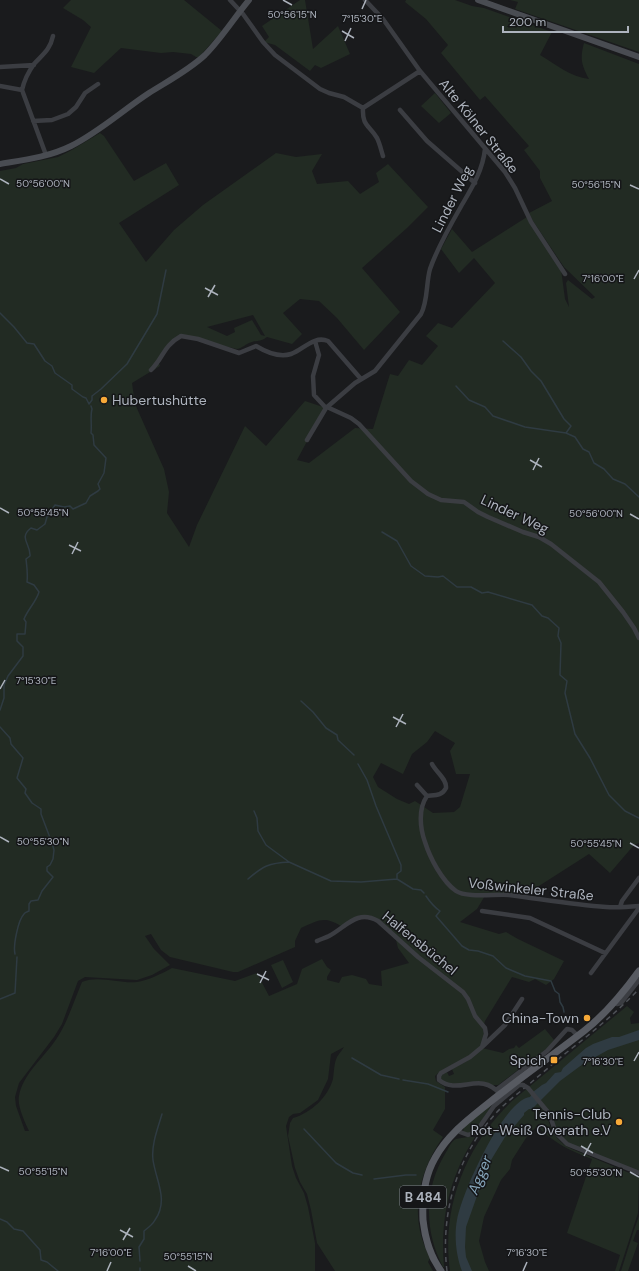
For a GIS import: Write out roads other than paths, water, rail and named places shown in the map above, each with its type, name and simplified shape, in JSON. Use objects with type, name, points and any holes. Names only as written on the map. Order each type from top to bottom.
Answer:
[{"type":"main road","points":[[0,164],[46,155],[83,140],[134,103],[197,61],[216,43],[249,0]]},
{"type":"main road","points":[[478,0],[639,57]]},
{"type":"main road","name":"B 484","points":[[441,1271],[432,1255],[427,1240],[422,1207],[423,1195],[429,1170],[435,1158],[457,1128],[498,1092],[578,1036],[602,1016],[615,1003],[639,971]]},
{"type":"street","points":[[230,0],[275,55],[320,89],[344,97],[363,108]]},
{"type":"street","name":"Alte Kölner Straße","points":[[365,0],[382,19],[420,71],[485,149],[497,161],[511,180],[531,222],[565,274]]},
{"type":"street","points":[[46,155],[22,90],[23,83],[34,65],[46,53],[53,36]]},
{"type":"street","points":[[0,67],[34,65]]},
{"type":"street","points":[[363,108],[420,71]]},
{"type":"street","points":[[33,121],[52,120],[68,114],[76,107],[85,94],[98,84]]},
{"type":"street","points":[[0,86],[22,90]]},
{"type":"street","points":[[363,108],[364,122],[376,137],[381,146],[383,156]]},
{"type":"street","points":[[400,110],[426,142],[475,183]]},
{"type":"street","name":"Linder Weg","points":[[307,440],[326,408],[361,379],[378,368],[421,314],[424,309],[429,271],[441,244],[475,183],[485,155],[485,149]]},
{"type":"street","points":[[151,370],[167,346],[181,336],[198,339],[239,352],[256,346],[268,353],[283,356],[292,354],[309,343],[320,339],[328,341],[361,379]]},
{"type":"street","points":[[315,341],[319,355],[313,376],[314,395],[326,408]]},
{"type":"street","name":"Linder Weg","points":[[326,408],[351,418],[359,424],[411,481],[428,494],[441,500],[464,502],[488,517],[539,537],[551,544],[599,582],[623,612],[639,638]]},
{"type":"street","points":[[417,785],[427,796],[439,795],[444,792],[446,783],[436,772],[432,764]]},
{"type":"street","name":"Voßwinkeler Straße","points":[[427,796],[422,812],[421,828],[423,837],[427,849],[437,868],[456,891],[464,894],[504,895],[597,906],[639,907]]},
{"type":"street","points":[[620,907],[622,901],[639,878]]},
{"type":"street","points":[[591,973],[639,907]]},
{"type":"street","points":[[482,911],[530,918],[605,953]]},
{"type":"street","name":"Halfensbüchel","points":[[317,941],[328,937],[353,920],[365,916],[378,921],[418,957],[463,992],[468,999],[475,1016],[484,1026],[486,1032],[482,1047]]},
{"type":"street","points":[[615,1003],[621,1003],[639,980]]},
{"type":"street","points":[[522,999],[505,1025],[470,1057],[441,1073],[439,1080],[444,1084],[457,1087],[471,1083],[488,1085],[498,1092],[547,1051],[567,1029],[572,1030],[578,1036]]},
{"type":"street","points":[[457,1128],[460,1132],[468,1135],[476,1132],[488,1113],[497,1103],[516,1087],[523,1085],[528,1088],[547,1111],[554,1130],[562,1141],[575,1148],[639,1173]]},
{"type":"water","name":"Agger","points":[[639,1030],[639,1040],[608,1050],[583,1064],[560,1081],[532,1109],[529,1109],[524,1113],[524,1115],[505,1137],[488,1165],[466,1227],[466,1257],[472,1271],[462,1271],[458,1259],[456,1239],[456,1226],[460,1208],[466,1191],[485,1150],[508,1114],[519,1102],[530,1097],[533,1092],[546,1083],[555,1073],[561,1072],[563,1068],[586,1048],[612,1037],[619,1037]]},
{"type":"waterway","points":[[89,404],[92,400],[92,396],[127,364],[157,314],[166,270]]},
{"type":"waterway","points":[[0,313],[27,343],[34,344],[45,361],[52,366],[55,373],[72,385],[72,389],[86,398],[89,404]]},
{"type":"waterway","points":[[503,341],[521,357],[531,371],[541,381],[564,419],[571,426],[566,433],[575,437],[583,449],[589,452],[594,463],[604,469],[613,479],[625,484],[639,497]]},
{"type":"waterway","points":[[456,386],[469,400],[485,407],[493,416],[525,427],[566,433]]},
{"type":"waterway","points":[[0,710],[4,698],[4,685],[8,676],[23,656],[23,647],[17,641],[17,634],[25,634],[26,622],[24,619],[39,592],[34,585],[27,582],[26,559],[30,556],[25,538],[27,532],[31,528],[37,530],[45,524],[47,517],[55,505],[64,507],[70,506],[73,509],[86,503],[90,496],[100,489],[98,484],[104,473],[106,458],[94,445],[93,435],[91,433],[91,406]]},
{"type":"waterway","points":[[382,532],[397,541],[411,566],[425,576],[443,576],[457,587],[471,587],[482,593],[488,592],[532,605],[542,616],[548,618],[559,628],[558,636],[561,643],[560,675],[567,681],[565,693],[575,734],[590,758],[609,795],[625,811],[639,818]]},
{"type":"waterway","points":[[301,701],[313,712],[326,728],[337,735],[338,740],[354,755]]},
{"type":"waterway","points":[[0,727],[10,738],[11,744],[23,758],[17,778],[26,789],[25,793],[32,803],[41,809],[41,814],[54,850],[53,859],[47,867],[47,871],[53,877],[42,891],[38,900],[31,901],[29,904],[29,911],[22,917],[16,933],[15,954]]},
{"type":"waterway","points":[[358,764],[367,780],[376,806],[401,865],[401,871],[397,874],[397,878]]},
{"type":"waterway","points":[[254,811],[257,818],[258,831],[266,845],[289,862],[331,881],[361,882],[397,879],[413,889],[421,890],[424,893]]},
{"type":"waterway","points":[[248,879],[267,866],[276,863],[289,862]]},
{"type":"waterway","points":[[426,896],[440,911],[436,916],[462,946],[469,950],[478,951],[493,956],[506,968],[525,976],[551,981],[555,991],[559,994],[564,1012]]},
{"type":"waterway","points":[[0,999],[15,993],[17,957]]},
{"type":"waterway","points":[[352,1058],[381,1075],[399,1079]]},
{"type":"waterway","points":[[403,1080],[428,1084],[448,1092]]},
{"type":"waterway","points":[[140,1261],[139,1247],[144,1239],[144,1231],[154,1221],[159,1213],[161,1205],[160,1190],[153,1160],[153,1148],[162,1114]]},
{"type":"waterway","points":[[304,1129],[336,1163],[353,1173],[362,1175]]},
{"type":"waterway","points":[[374,1179],[416,1175]]},
{"type":"waterway","points":[[0,1219],[7,1222],[14,1229],[23,1231],[40,1250],[41,1260],[47,1262],[58,1271]]},
{"type":"railway","points":[[447,1271],[445,1249],[446,1228],[454,1186],[471,1147],[483,1129],[506,1103],[589,1035],[639,989]]},
{"type":"place","name":"Hubertushütte","points":[[104,400]]},
{"type":"place","name":"China-Town","points":[[587,1018]]},
{"type":"place","name":"Spich","points":[[554,1060]]},
{"type":"place","name":"Tennis-Club Rot-Weiß Overath e.V","points":[[619,1122]]}]
